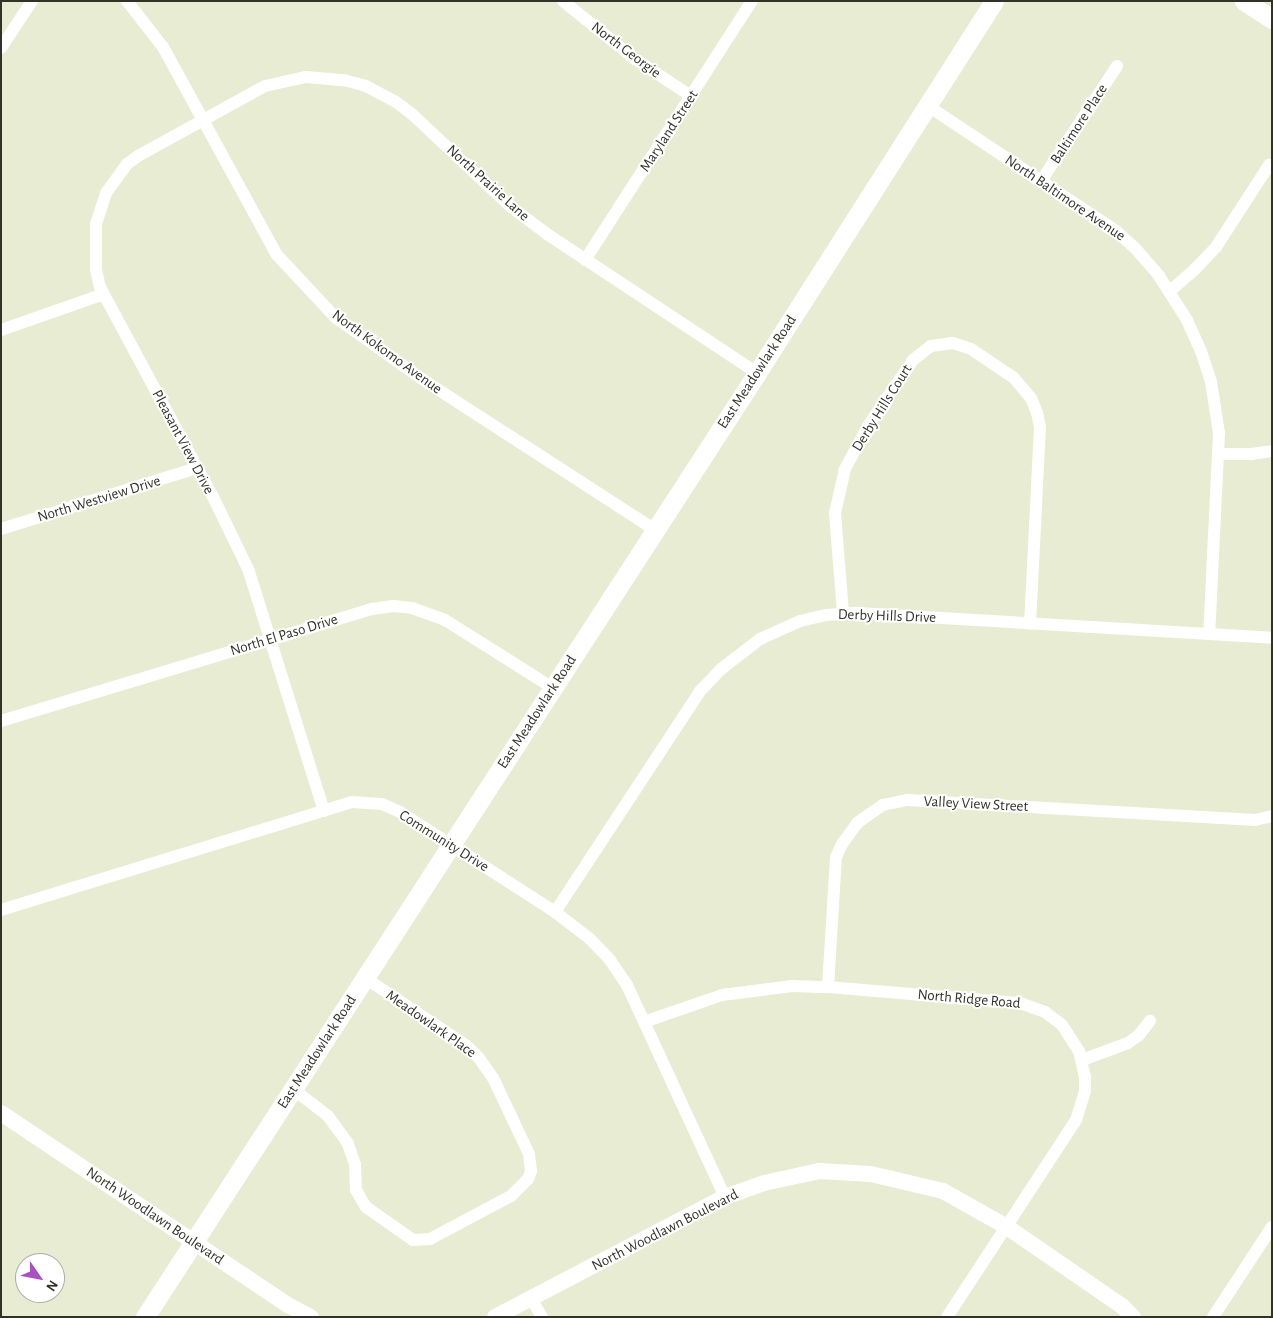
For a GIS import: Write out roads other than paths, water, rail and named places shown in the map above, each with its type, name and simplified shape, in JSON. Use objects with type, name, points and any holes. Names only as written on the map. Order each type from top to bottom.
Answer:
[{"type":"main road","name":"East Meadowlark Road","points":[[145,1317],[757,373],[994,1]]},
{"type":"main road","points":[[1244,1],[1272,19]]},
{"type":"street","points":[[1,48],[32,1]]},
{"type":"street","name":"North Kokomo Avenue","points":[[127,1],[160,41],[277,255],[335,317],[428,383],[655,530]]},
{"type":"street","name":"North Georgie","points":[[563,1],[635,59],[691,96]]},
{"type":"street","name":"Maryland Street","points":[[584,260],[752,1]]},
{"type":"street","name":"Baltimore Place","points":[[1042,181],[1117,66]]},
{"type":"street","name":"North Prairie Lane","points":[[203,120],[265,86],[287,80],[326,77],[366,86],[410,112],[510,206],[584,260],[757,373]]},
{"type":"street","name":"North Baltimore Avenue","points":[[928,106],[1116,231],[1147,261],[1170,291],[1191,328],[1211,382],[1217,412],[1220,454],[1209,634]]},
{"type":"street","name":"Pleasant View Drive","points":[[203,120],[138,156],[122,170],[106,192],[98,217],[95,243],[96,268],[104,294],[197,468],[249,571],[324,811]]},
{"type":"street","points":[[1170,291],[1195,270],[1216,247],[1269,165]]},
{"type":"street","points":[[1,330],[104,294]]},
{"type":"street","name":"Derby Hills Court","points":[[843,613],[835,513],[838,491],[845,469],[868,426],[912,360],[931,346],[953,343],[971,349],[1014,378],[1028,393],[1037,413],[1040,428],[1030,624]]},
{"type":"street","points":[[1220,454],[1251,454],[1272,450]]},
{"type":"street","name":"North Westview Drive","points":[[1,529],[197,468]]},
{"type":"street","name":"North El Paso Drive","points":[[1,721],[376,608],[412,608],[445,620],[553,688]]},
{"type":"street","name":"Derby Hills Drive","points":[[555,912],[688,707],[716,674],[734,658],[776,630],[800,620],[843,613],[1272,638]]},
{"type":"street","name":"Valley View Street","points":[[828,987],[836,858],[842,844],[854,826],[870,812],[883,805],[907,800],[1255,820],[1272,816]]},
{"type":"street","name":"Community Drive","points":[[1,910],[352,802],[382,804],[400,812],[555,912],[590,939],[610,960],[627,985],[725,1197]]},
{"type":"street","name":"Meadowlark Place","points":[[293,1089],[328,1116],[348,1144],[355,1164],[356,1190],[366,1206],[413,1240],[430,1239],[511,1196],[528,1179],[531,1171],[529,1154],[493,1078],[480,1058],[466,1046],[365,978]]},
{"type":"street","name":"North Ridge Road","points":[[644,1022],[722,995],[773,988],[828,987],[1028,1005],[1045,1012],[1062,1025],[1074,1042],[1082,1060],[1084,1091],[1076,1120],[947,1317]]},
{"type":"street","points":[[1082,1060],[1128,1043],[1139,1035],[1150,1021]]},
{"type":"street","name":"North Woodlawn Boulevard","points":[[1,1113],[288,1305],[311,1317]]},
{"type":"street","name":"North Woodlawn Boulevard","points":[[495,1317],[530,1297],[725,1197],[764,1183],[819,1171],[871,1174],[943,1191],[1006,1227],[1122,1306],[1134,1317]]},
{"type":"street","points":[[1213,1317],[1272,1227]]},
{"type":"street","points":[[530,1297],[542,1317]]}]
